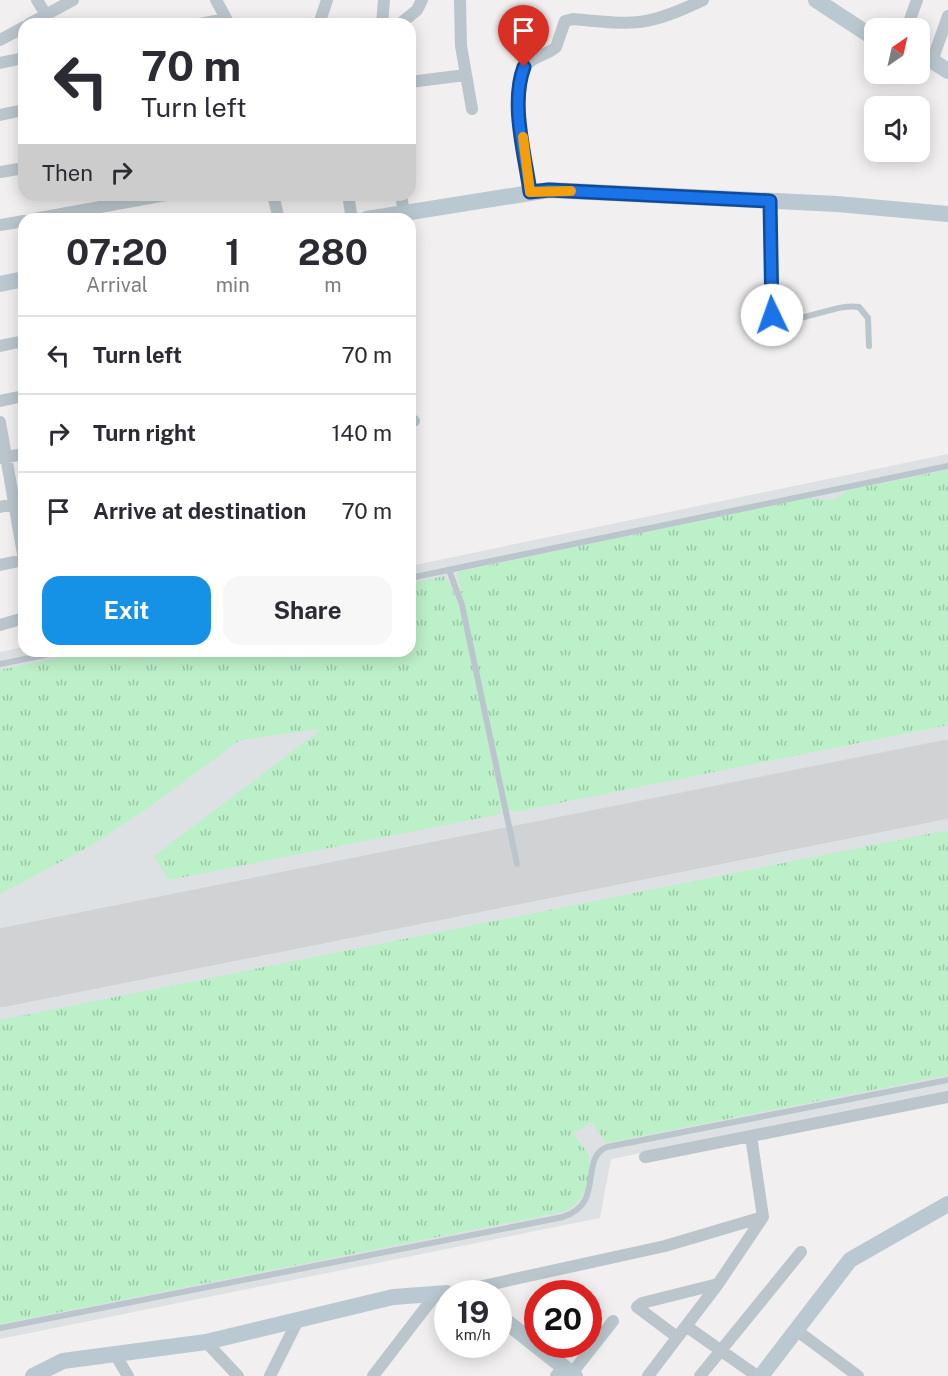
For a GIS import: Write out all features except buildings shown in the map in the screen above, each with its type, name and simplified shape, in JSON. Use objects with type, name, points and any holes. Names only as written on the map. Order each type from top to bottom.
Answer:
[{"type":"street","points":[[37,0],[45,15]]},
{"type":"street","points":[[40,18],[73,0]]},
{"type":"street","points":[[216,0],[225,18]]},
{"type":"street","points":[[321,18],[327,0]]},
{"type":"street","points":[[382,18],[384,0]]},
{"type":"street","points":[[407,18],[417,10],[422,0]]},
{"type":"street","points":[[460,0],[465,75],[472,110]]},
{"type":"street","points":[[530,192],[520,115],[519,83],[527,63],[556,46],[565,21],[573,19],[645,23],[664,18],[703,0]]},
{"type":"street","points":[[816,0],[864,31]]},
{"type":"street","points":[[837,0],[866,18]]},
{"type":"street","points":[[911,18],[917,0]]},
{"type":"street","points":[[930,49],[948,16]]},
{"type":"street","points":[[0,40],[18,30]]},
{"type":"street","points":[[0,63],[18,59]]},
{"type":"street","points":[[930,63],[948,71]]},
{"type":"street","points":[[930,66],[948,85]]},
{"type":"street","points":[[416,81],[465,75]]},
{"type":"street","points":[[0,115],[18,111]]},
{"type":"street","points":[[0,172],[18,169]]},
{"type":"street","points":[[402,201],[404,213],[549,190],[770,201],[948,214]]},
{"type":"street","points":[[67,213],[133,201]]},
{"type":"street","points":[[0,225],[18,222]]},
{"type":"street","points":[[0,284],[18,280]]},
{"type":"street","points":[[0,345],[18,342]]},
{"type":"street","points":[[0,401],[18,397]]},
{"type":"street","points":[[0,422],[4,458],[18,497]]},
{"type":"street","points":[[0,507],[18,503]]},
{"type":"street","points":[[0,565],[18,561]]},
{"type":"street","points":[[0,624],[18,620]]},
{"type":"street","points":[[645,1157],[948,1097]]},
{"type":"street","points":[[648,1376],[718,1284],[762,1217],[751,1136]]},
{"type":"street","points":[[686,1326],[720,1352],[759,1376],[850,1260],[948,1204]]},
{"type":"street","points":[[507,1280],[665,1246],[762,1217]]},
{"type":"street","points":[[700,1376],[801,1252]]},
{"type":"street","points":[[677,1337],[637,1307],[642,1303],[718,1284]]},
{"type":"street","points":[[33,1376],[54,1372],[63,1361],[206,1342],[393,1297],[434,1294]]},
{"type":"street","points":[[373,1376],[434,1308]]},
{"type":"street","points":[[270,1376],[298,1320]]},
{"type":"street","points":[[551,1358],[567,1373],[613,1321]]},
{"type":"street","points":[[796,1330],[858,1376]]},
{"type":"street","points":[[206,1342],[238,1376]]},
{"type":"street","points":[[115,1354],[128,1376]]},
{"type":"lane","points":[[770,201],[772,315],[782,320],[791,320],[844,306],[859,307],[868,318],[869,346]]},
{"type":"lane","points":[[416,577],[948,466]]},
{"type":"lane","points":[[449,570],[462,605],[517,864]]},
{"type":"lane","points":[[0,664],[34,657]]},
{"type":"lane","points":[[0,1328],[563,1217],[577,1211],[587,1200],[595,1158],[607,1147],[948,1080]]},
{"type":"shaded area","points":[[948,454],[948,1093],[611,1159],[600,1218],[0,1339],[0,652],[18,648],[18,657],[416,657],[416,565]]},
{"type":"green space","points":[[948,470],[948,725],[514,812],[508,809],[457,572],[808,498],[834,500],[849,490]]},
{"type":"green space","points":[[444,576],[452,588],[462,618],[501,807],[500,814],[169,880],[154,856],[322,729],[240,740],[148,808],[92,845],[0,894],[0,670],[62,657],[416,657],[416,582]]},
{"type":"green space","points":[[948,830],[948,1075],[606,1143],[591,1122],[573,1134],[589,1157],[589,1174],[585,1190],[577,1203],[563,1212],[0,1324],[0,1020]]},
{"type":"runway","points":[[0,968],[948,779]]},
{"type":"slow traffic","points":[[523,137],[530,192],[571,191]]},
{"type":"route","points":[[524,67],[519,83],[519,99],[530,192],[549,190],[770,201],[772,315]]}]
